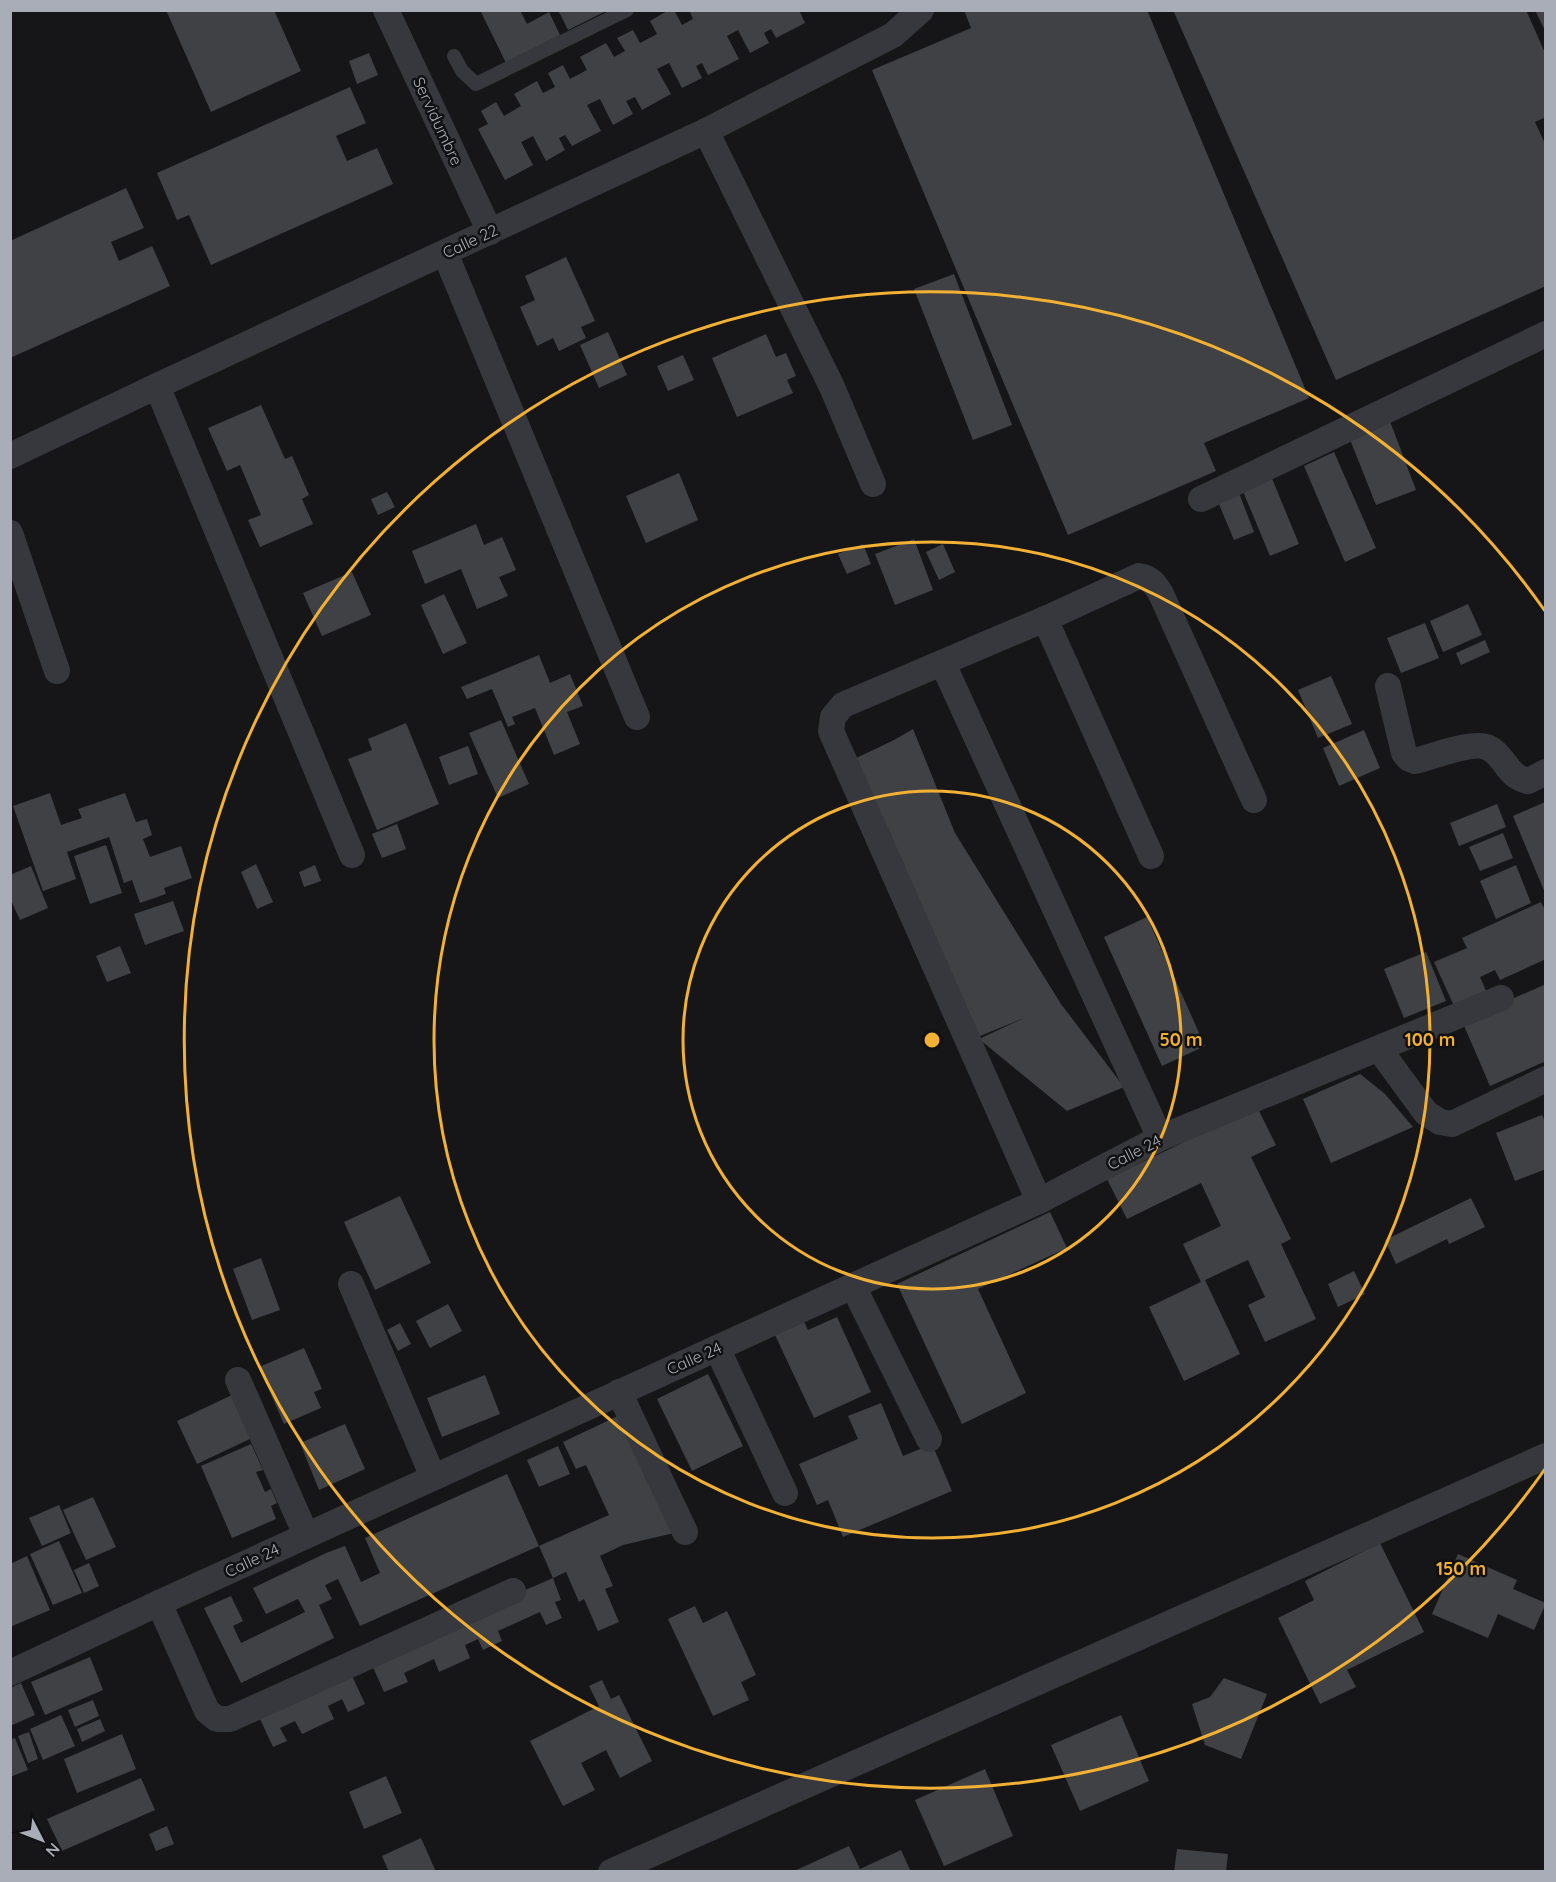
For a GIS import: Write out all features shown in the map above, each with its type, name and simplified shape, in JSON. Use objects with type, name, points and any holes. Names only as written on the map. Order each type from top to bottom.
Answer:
[{"type":"street","name":"Servidumbre","points":[[386,10],[490,232]]},
{"type":"street","name":"Calle 22","points":[[10,456],[706,131],[893,35],[921,10]]},
{"type":"street","points":[[706,131],[832,387],[873,484]]},
{"type":"street","points":[[445,253],[637,717]]},
{"type":"street","points":[[1201,499],[1545,334]]},
{"type":"street","points":[[157,386],[352,855]]},
{"type":"street","points":[[10,533],[57,671]]},
{"type":"street","points":[[1039,1201],[831,731],[833,717],[843,705],[1045,620],[1139,576],[1151,579],[1161,594],[1254,800]]},
{"type":"street","points":[[1045,620],[1151,856]]},
{"type":"street","points":[[943,664],[1160,1138]]},
{"type":"street","points":[[1388,686],[1404,753],[1408,758],[1415,761],[1483,746],[1490,748],[1516,778],[1528,781],[1545,772]]},
{"type":"street","name":"Calle 24","points":[[10,1673],[306,1535],[1039,1201],[1160,1138],[1501,998]]},
{"type":"street","points":[[1379,1049],[1426,1113],[1440,1122],[1452,1124],[1545,1079]]},
{"type":"street","points":[[351,1284],[433,1477]]},
{"type":"street","points":[[853,1286],[929,1439]]},
{"type":"street","points":[[717,1348],[785,1493]]},
{"type":"street","points":[[238,1380],[306,1535]]},
{"type":"street","points":[[619,1392],[685,1532]]},
{"type":"street","points":[[611,1872],[1545,1456]]},
{"type":"street","points":[[159,1603],[207,1711],[217,1719],[230,1719],[513,1591]]},
{"type":"lane","points":[[454,56],[462,71],[476,84],[627,10]]},
{"type":"building","points":[[166,10],[274,10],[301,71],[211,112]]},
{"type":"building","points":[[480,10],[520,10],[527,24],[549,12],[560,35],[506,63]]},
{"type":"building","points":[[558,10],[608,10],[568,30]]},
{"type":"building","points":[[669,10],[674,10],[682,25],[693,19],[689,10],[799,10],[805,23],[776,38],[771,29],[764,33],[769,43],[750,53],[738,30],[727,36],[739,59],[708,75],[702,63],[696,66],[702,78],[682,88],[669,63],[657,69],[671,94],[642,110],[635,97],[626,101],[633,114],[613,125],[600,99],[587,105],[601,131],[572,146],[565,135],[559,138],[565,150],[546,161],[533,136],[521,142],[533,165],[505,180],[478,129],[488,124],[481,111],[496,102],[504,116],[521,106],[514,94],[537,81],[543,93],[555,87],[548,73],[563,65],[570,79],[587,70],[580,57],[606,43],[614,57],[625,51],[617,38],[633,30],[640,43],[657,34],[650,21]]},
{"type":"building","points":[[964,10],[1147,10],[1309,398],[1204,443],[1216,471],[1068,535],[872,70],[971,28]]},
{"type":"building","points":[[1173,10],[1526,10],[1546,55],[1546,117],[1535,122],[1546,146],[1546,286],[1336,380]]},
{"type":"building","points":[[1535,10],[1546,10],[1546,33]]},
{"type":"building","points":[[369,53],[378,75],[357,84],[349,61]]},
{"type":"building","points":[[350,87],[366,123],[336,136],[347,161],[377,148],[393,184],[211,265],[189,215],[177,220],[157,173]]},
{"type":"building","points":[[126,188],[144,228],[111,242],[119,261],[152,246],[170,286],[10,358],[10,241]]},
{"type":"building","points":[[566,257],[595,321],[581,327],[586,338],[559,351],[553,338],[537,346],[520,307],[535,300],[525,276]]},
{"type":"building","points":[[954,274],[1012,425],[973,440],[914,289]]},
{"type":"building","points":[[608,332],[627,375],[599,388],[580,345]]},
{"type":"building","points":[[766,334],[776,357],[786,353],[796,376],[787,380],[793,393],[737,417],[712,358]]},
{"type":"building","points":[[683,355],[694,380],[668,391],[657,366]]},
{"type":"building","points":[[261,405],[285,459],[292,456],[309,495],[302,499],[313,524],[260,547],[248,520],[261,515],[240,465],[227,471],[208,428]]},
{"type":"building","points":[[1388,416],[1416,490],[1376,505],[1347,432]]},
{"type":"building","points":[[1334,452],[1376,548],[1345,562],[1304,466]]},
{"type":"building","points":[[679,473],[698,520],[646,543],[626,496]]},
{"type":"building","points":[[1271,476],[1299,544],[1270,556],[1242,489]]},
{"type":"building","points":[[387,492],[395,507],[378,515],[371,499]]},
{"type":"building","points":[[1239,493],[1254,532],[1234,540],[1218,502]]},
{"type":"building","points":[[476,524],[484,545],[502,537],[516,570],[499,577],[508,596],[477,609],[461,569],[425,584],[412,551]]},
{"type":"building","points":[[914,539],[933,590],[895,605],[875,554]]},
{"type":"building","points":[[863,544],[871,564],[847,574],[838,554]]},
{"type":"building","points":[[943,544],[955,572],[939,580],[926,552]]},
{"type":"building","points":[[352,572],[371,615],[322,636],[303,593]]},
{"type":"building","points":[[444,594],[467,643],[443,654],[421,605]]},
{"type":"building","points":[[1468,604],[1482,635],[1443,652],[1430,621]]},
{"type":"building","points":[[1425,623],[1439,658],[1401,673],[1387,638]]},
{"type":"building","points":[[1485,640],[1490,652],[1461,665],[1456,653]]},
{"type":"building","points":[[539,655],[550,683],[570,674],[583,706],[567,712],[580,744],[554,755],[535,708],[512,717],[515,724],[508,727],[492,689],[467,699],[461,687]]},
{"type":"building","points":[[1331,676],[1352,724],[1318,738],[1298,690]]},
{"type":"building","points":[[501,720],[529,784],[498,798],[469,733]]},
{"type":"building","points":[[406,723],[439,804],[377,830],[348,759],[372,750],[368,739]]},
{"type":"building","points":[[913,729],[955,833],[1061,1004],[1124,1087],[1067,1111],[979,1039],[1024,1018],[975,1038],[850,761]]},
{"type":"building","points":[[1364,730],[1380,768],[1339,786],[1323,748]]},
{"type":"building","points":[[468,746],[478,774],[449,785],[439,757]]},
{"type":"building","points":[[50,793],[61,825],[82,818],[78,809],[125,793],[136,822],[147,819],[152,835],[143,839],[150,857],[181,846],[192,878],[164,888],[166,894],[140,903],[132,880],[124,883],[109,837],[67,852],[76,879],[43,891],[13,806]]},
{"type":"building","points":[[1545,802],[1545,893],[1513,816]]},
{"type":"building","points":[[1497,804],[1506,827],[1459,846],[1450,823]]},
{"type":"building","points":[[397,824],[406,849],[382,858],[372,834]]},
{"type":"building","points":[[1503,833],[1513,858],[1480,871],[1469,847]]},
{"type":"building","points":[[106,845],[122,893],[90,904],[74,856]]},
{"type":"building","points":[[256,864],[273,902],[257,909],[241,872]]},
{"type":"building","points":[[315,865],[321,881],[304,887],[299,872]]},
{"type":"building","points":[[1516,865],[1531,903],[1496,919],[1480,881]]},
{"type":"building","points":[[31,866],[48,908],[20,920],[10,898],[10,875]]},
{"type":"building","points":[[173,901],[184,931],[145,945],[134,914]]},
{"type":"building","points":[[1541,902],[1546,912],[1546,959],[1500,980],[1495,970],[1480,977],[1487,993],[1455,1008],[1434,962],[1467,948],[1462,938]]},
{"type":"building","points":[[1147,917],[1205,1046],[1162,1066],[1104,937]]},
{"type":"building","points":[[120,946],[131,973],[107,982],[96,956]]},
{"type":"building","points":[[1426,952],[1446,1001],[1404,1018],[1384,969]]},
{"type":"building","points":[[1546,984],[1546,1061],[1490,1086],[1462,1021]]},
{"type":"building","points":[[1360,1074],[1385,1094],[1413,1127],[1331,1163],[1303,1099]]},
{"type":"building","points":[[1257,1107],[1276,1145],[1251,1157],[1291,1239],[1281,1244],[1316,1319],[1265,1342],[1248,1305],[1265,1297],[1248,1260],[1239,1264],[1205,1280],[1240,1354],[1184,1381],[1149,1307],[1201,1282],[1183,1244],[1221,1226],[1201,1183],[1127,1219],[1107,1179]]},
{"type":"building","points":[[1542,1115],[1546,1124],[1546,1169],[1515,1181],[1496,1133]]},
{"type":"building","points":[[400,1196],[431,1263],[375,1290],[344,1222]]},
{"type":"building","points":[[1471,1198],[1485,1227],[1449,1244],[1447,1239],[1396,1264],[1385,1240]]},
{"type":"building","points":[[1050,1212],[1067,1248],[978,1289],[1026,1393],[962,1424],[897,1284]]},
{"type":"building","points":[[261,1258],[280,1310],[252,1320],[233,1269]]},
{"type":"building","points":[[1354,1271],[1365,1294],[1338,1307],[1328,1284]]},
{"type":"building","points":[[448,1304],[462,1331],[430,1348],[416,1321]]},
{"type":"building","points":[[837,1317],[871,1392],[814,1418],[775,1335],[804,1322],[808,1330]]},
{"type":"building","points":[[400,1323],[411,1344],[398,1351],[387,1330]]},
{"type":"building","points":[[304,1348],[322,1389],[314,1392],[321,1408],[284,1424],[259,1367]]},
{"type":"building","points":[[708,1374],[743,1446],[692,1471],[657,1399]]},
{"type":"building","points":[[485,1375],[500,1414],[442,1437],[427,1398]]},
{"type":"building","points":[[232,1395],[252,1438],[197,1464],[177,1421]]},
{"type":"building","points":[[881,1403],[903,1456],[932,1444],[952,1491],[843,1537],[828,1500],[817,1505],[799,1464],[858,1439],[848,1416]]},
{"type":"building","points":[[624,1413],[674,1533],[623,1545],[600,1556],[613,1586],[605,1589],[619,1622],[598,1631],[584,1599],[579,1602],[566,1572],[553,1578],[539,1546],[609,1515],[586,1465],[576,1469],[563,1442]]},
{"type":"building","points":[[345,1424],[365,1469],[319,1490],[300,1443]]},
{"type":"building","points":[[251,1444],[263,1470],[256,1472],[265,1492],[271,1489],[277,1503],[271,1506],[276,1519],[232,1538],[201,1466]]},
{"type":"building","points":[[558,1446],[570,1474],[539,1487],[527,1460]]},
{"type":"building","points":[[507,1474],[539,1546],[360,1626],[338,1579],[325,1585],[332,1599],[319,1605],[334,1638],[241,1683],[204,1608],[231,1596],[243,1621],[233,1626],[241,1643],[305,1612],[298,1599],[266,1614],[253,1588],[345,1546],[361,1582],[380,1573],[365,1538]]},
{"type":"building","points":[[93,1497],[116,1547],[86,1560],[63,1510]]},
{"type":"building","points":[[59,1505],[71,1533],[42,1546],[29,1518]]},
{"type":"building","points":[[59,1541],[82,1593],[53,1605],[30,1554]]},
{"type":"building","points":[[1380,1543],[1424,1632],[1347,1670],[1356,1687],[1320,1704],[1278,1618],[1314,1600],[1305,1581]]},
{"type":"building","points":[[1458,1554],[1517,1580],[1513,1589],[1546,1603],[1534,1630],[1498,1614],[1488,1638],[1432,1614]]},
{"type":"building","points":[[27,1556],[50,1610],[10,1627],[10,1564]]},
{"type":"building","points":[[89,1563],[99,1586],[84,1593],[74,1570]]},
{"type":"building","points":[[553,1578],[561,1600],[555,1602],[562,1618],[546,1625],[540,1612],[498,1631],[502,1641],[483,1650],[478,1639],[465,1645],[470,1658],[439,1672],[434,1659],[404,1673],[408,1682],[384,1692],[369,1658]]},
{"type":"building","points":[[695,1606],[703,1623],[727,1611],[756,1675],[741,1682],[749,1700],[713,1716],[668,1619]]},
{"type":"building","points":[[90,1657],[103,1690],[45,1715],[31,1682]]},
{"type":"building","points":[[348,1667],[365,1704],[348,1712],[342,1699],[328,1706],[334,1719],[302,1734],[295,1721],[280,1728],[287,1741],[273,1747],[256,1710]]},
{"type":"building","points":[[1224,1678],[1267,1694],[1241,1759],[1205,1745],[1192,1704],[1210,1697]]},
{"type":"building","points":[[602,1680],[611,1699],[619,1695],[652,1761],[620,1778],[606,1750],[581,1763],[595,1790],[563,1806],[530,1741],[599,1706],[589,1686]]},
{"type":"building","points":[[21,1683],[35,1715],[10,1726],[10,1688]]},
{"type":"building","points":[[93,1700],[99,1716],[75,1727],[68,1710]]},
{"type":"building","points":[[61,1715],[75,1746],[43,1760],[30,1729]]},
{"type":"building","points":[[1121,1715],[1149,1781],[1080,1811],[1051,1745]]},
{"type":"building","points":[[100,1719],[105,1731],[82,1742],[77,1729]]},
{"type":"building","points":[[29,1732],[38,1759],[28,1763],[18,1736]]},
{"type":"building","points":[[122,1734],[136,1769],[77,1793],[64,1759]]},
{"type":"building","points":[[15,1738],[28,1770],[10,1777],[10,1740]]},
{"type":"building","points":[[985,1769],[1013,1836],[944,1866],[915,1800]]},
{"type":"building","points":[[386,1776],[402,1813],[364,1829],[349,1792]]},
{"type":"building","points":[[141,1778],[155,1810],[62,1851],[47,1819]]},
{"type":"building","points":[[167,1826],[174,1844],[156,1851],[149,1834]]},
{"type":"building","points":[[421,1838],[436,1872],[389,1872],[382,1856]]},
{"type":"building","points":[[849,1846],[860,1869],[901,1850],[911,1872],[792,1872]]},
{"type":"building","points":[[1177,1849],[1228,1854],[1226,1872],[1174,1872]]}]
